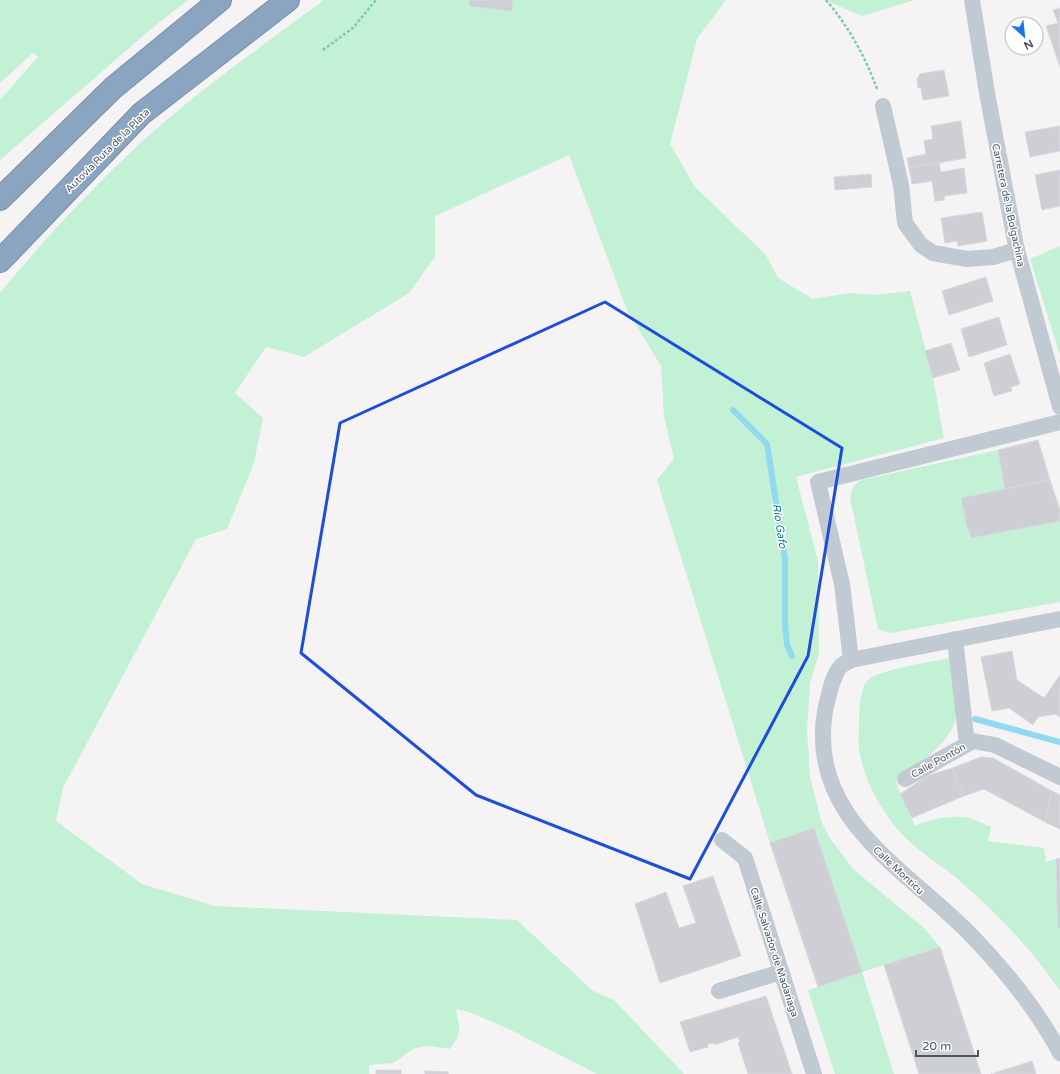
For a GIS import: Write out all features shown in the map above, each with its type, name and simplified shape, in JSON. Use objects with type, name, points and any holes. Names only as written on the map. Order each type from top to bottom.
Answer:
[{"type":"highway","points":[[0,199],[114,88],[220,0]]},
{"type":"highway","name":"Autovía Ruta de la Plata","points":[[0,261],[140,114],[288,0]]},
{"type":"street","name":"Carretera de la Bolgachina","points":[[972,0],[987,93],[1018,250],[1060,407]]},
{"type":"street","points":[[883,106],[901,185],[905,223],[922,245],[933,252],[967,259],[993,257],[1018,250]]},
{"type":"street","points":[[1060,422],[818,482],[842,584],[851,660],[1060,619]]},
{"type":"street","points":[[955,639],[967,744]]},
{"type":"street","name":"Calle Monticu","points":[[851,660],[840,666],[829,690],[825,714],[824,738],[828,771],[837,797],[848,817],[861,834],[884,858],[968,933],[1007,976],[1058,1045]]},
{"type":"street","name":"Calle Pontón","points":[[905,778],[973,741],[995,745],[1060,777]]},
{"type":"street","name":"Calle Salvador de Madariaga","points":[[722,840],[745,858],[814,1074]]},
{"type":"street","points":[[719,991],[781,972]]},
{"type":"path","points":[[323,50],[353,28],[376,0]]},
{"type":"path","points":[[826,0],[844,22],[868,63],[883,106]]},
{"type":"highlighted area","points":[[605,302],[842,448],[808,656],[690,879],[476,795],[301,653],[340,423]]},
{"type":"green space","points":[[0,0],[188,0],[151,29],[0,160],[0,100],[38,57],[33,53],[0,83]]},
{"type":"green space","points":[[324,0],[726,0],[697,39],[670,144],[695,187],[766,255],[778,278],[813,299],[850,293],[874,295],[910,291],[933,378],[944,438],[796,477],[818,561],[819,652],[810,684],[807,729],[810,777],[821,821],[829,837],[853,869],[924,928],[940,947],[862,972],[814,829],[770,843],[657,480],[674,459],[664,416],[661,366],[627,310],[569,155],[435,216],[435,257],[409,293],[304,357],[266,347],[235,393],[263,418],[254,463],[227,529],[196,539],[63,788],[56,821],[142,884],[215,906],[517,920],[593,991],[614,1000],[684,1074],[597,1074],[511,1030],[469,1012],[456,1009],[459,1022],[459,1034],[450,1049],[429,1046],[415,1048],[393,1063],[369,1065],[369,1074],[0,1074],[0,293],[32,255],[99,183],[156,129],[203,90]]},
{"type":"green space","points":[[825,0],[915,0],[862,16]]},
{"type":"green space","points":[[1060,246],[1060,355],[1030,259]]},
{"type":"green space","points":[[998,450],[1005,489],[961,498],[971,538],[1060,521],[1060,602],[890,633],[878,629],[850,498],[853,487],[862,480]]},
{"type":"green space","points":[[951,658],[956,717],[953,726],[941,744],[932,753],[896,780],[900,794],[915,826],[940,818],[964,817],[991,827],[988,841],[1044,848],[1046,862],[1056,859],[1058,928],[1060,928],[1060,991],[1050,976],[1026,947],[986,905],[959,880],[921,851],[900,832],[886,814],[874,794],[864,771],[859,749],[859,720],[861,696],[867,681],[881,673]]},
{"type":"green space","points":[[862,972],[894,1074],[835,1074],[808,990]]},
{"type":"building","points":[[470,0],[513,0],[512,11],[469,6]]},
{"type":"building","points":[[1060,8],[1060,67],[1046,26],[1058,23],[1053,10]]},
{"type":"building","points":[[944,70],[949,96],[923,100],[921,88],[918,88],[917,78],[919,77],[919,74]]},
{"type":"building","points":[[961,121],[966,158],[909,168],[907,158],[926,154],[924,141],[933,139],[931,126]]},
{"type":"building","points":[[1060,126],[1060,151],[1030,157],[1025,132]]},
{"type":"building","points":[[939,163],[941,172],[964,168],[967,193],[944,196],[944,200],[935,201],[932,181],[912,184],[909,168]]},
{"type":"building","points":[[1060,170],[1060,206],[1042,210],[1035,175]]},
{"type":"building","points":[[871,174],[872,187],[835,190],[834,177]]},
{"type":"building","points":[[982,212],[987,241],[958,246],[957,241],[945,243],[941,218]]},
{"type":"building","points":[[986,277],[993,301],[949,315],[942,291]]},
{"type":"building","points":[[999,317],[1007,345],[969,357],[961,329]]},
{"type":"building","points":[[951,343],[960,370],[933,378],[925,351]]},
{"type":"building","points":[[1010,354],[1020,384],[1011,387],[1012,391],[994,396],[984,363]]},
{"type":"building","points":[[1038,440],[1050,480],[1005,489],[998,450]]},
{"type":"building","points":[[1050,480],[1060,510],[1060,521],[971,538],[969,530],[968,531],[961,498]]},
{"type":"building","points":[[1012,651],[1017,680],[1044,698],[1060,675],[1060,717],[1055,714],[1038,717],[1033,725],[1009,708],[992,711],[981,657]]},
{"type":"building","points":[[981,757],[993,758],[1052,791],[1045,822],[984,789],[961,797],[962,792],[952,768]]},
{"type":"building","points":[[952,768],[962,792],[961,797],[912,818],[900,794],[927,776]]},
{"type":"building","points":[[1052,791],[1060,795],[1060,829],[1045,822]]},
{"type":"building","points":[[814,828],[862,972],[818,987],[770,843]]},
{"type":"building","points":[[1060,858],[1060,928],[1058,928],[1056,859]]},
{"type":"building","points":[[713,876],[741,956],[660,983],[635,904],[666,892],[679,928],[696,923],[683,886]]},
{"type":"building","points":[[940,947],[981,1074],[919,1074],[884,965]]},
{"type":"building","points":[[766,996],[792,1074],[748,1074],[738,1043],[740,1042],[738,1037],[714,1045],[714,1043],[708,1044],[708,1047],[690,1052],[680,1022]]},
{"type":"building","points":[[1032,1061],[1036,1074],[991,1074]]},
{"type":"building","points":[[376,1070],[401,1070],[401,1074],[376,1074]]},
{"type":"building","points":[[425,1071],[448,1072],[448,1074],[425,1074]]},
{"type":"waterway","name":"Río Gafo","points":[[733,410],[767,444],[785,559],[785,624],[787,645],[792,656]]},
{"type":"waterway","name":"Río Gafo","points":[[975,719],[1060,742]]}]
